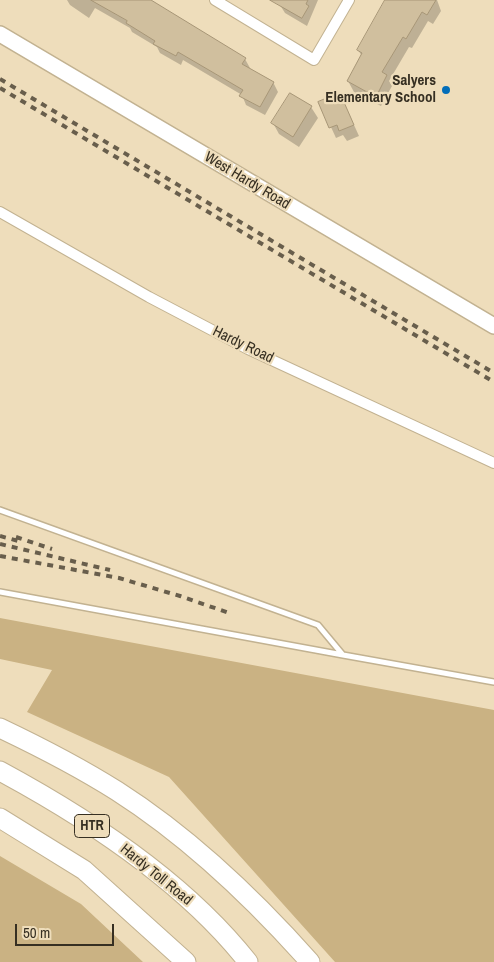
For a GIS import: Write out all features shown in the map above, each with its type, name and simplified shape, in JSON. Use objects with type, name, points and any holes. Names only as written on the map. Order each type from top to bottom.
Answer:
[{"type":"highway","points":[[0,728],[59,757],[118,792],[174,832],[219,870],[284,933],[310,962]]},
{"type":"highway","name":"Hardy Toll Road","points":[[0,771],[49,797],[113,840],[178,890],[235,945],[248,962]]},
{"type":"highway","points":[[0,818],[84,870],[186,962]]},
{"type":"main road","name":"West Hardy Road","points":[[0,34],[494,326]]},
{"type":"street","points":[[215,0],[314,60],[349,0]]},
{"type":"street","name":"Hardy Road","points":[[0,212],[149,297],[248,349],[494,463]]},
{"type":"lane","points":[[0,510],[318,625],[343,655]]},
{"type":"lane","points":[[0,592],[494,682]]},
{"type":"shaded area","points":[[0,618],[494,710],[494,962],[335,962],[169,777],[27,712],[52,670],[0,659]]},
{"type":"shaded area","points":[[0,856],[81,904],[143,962],[0,962]]},
{"type":"building","points":[[91,0],[151,0],[246,58],[242,64],[274,82],[260,107],[239,96],[243,90],[178,52],[176,56],[153,44],[155,41],[126,23],[127,21]]},
{"type":"building","points":[[270,0],[308,0],[306,4],[309,6],[302,18]]},
{"type":"building","points":[[385,0],[436,0],[427,15],[422,12],[406,39],[403,37],[382,72],[387,75],[376,97],[347,81],[362,53],[357,50]]},
{"type":"building","points":[[290,93],[312,106],[293,137],[271,123]]},
{"type":"building","points":[[340,93],[354,125],[339,131],[337,125],[329,128],[318,102]]},
{"type":"railway","points":[[0,79],[494,373]]},
{"type":"railway","points":[[0,88],[494,382]]},
{"type":"railway","points":[[0,536],[22,542]]},
{"type":"railway","points":[[16,537],[52,549]]},
{"type":"railway","points":[[0,544],[110,570]]},
{"type":"railway","points":[[0,556],[119,578],[232,614]]},
{"type":"place","name":"Salyers Elementary School","points":[[446,90]]}]
